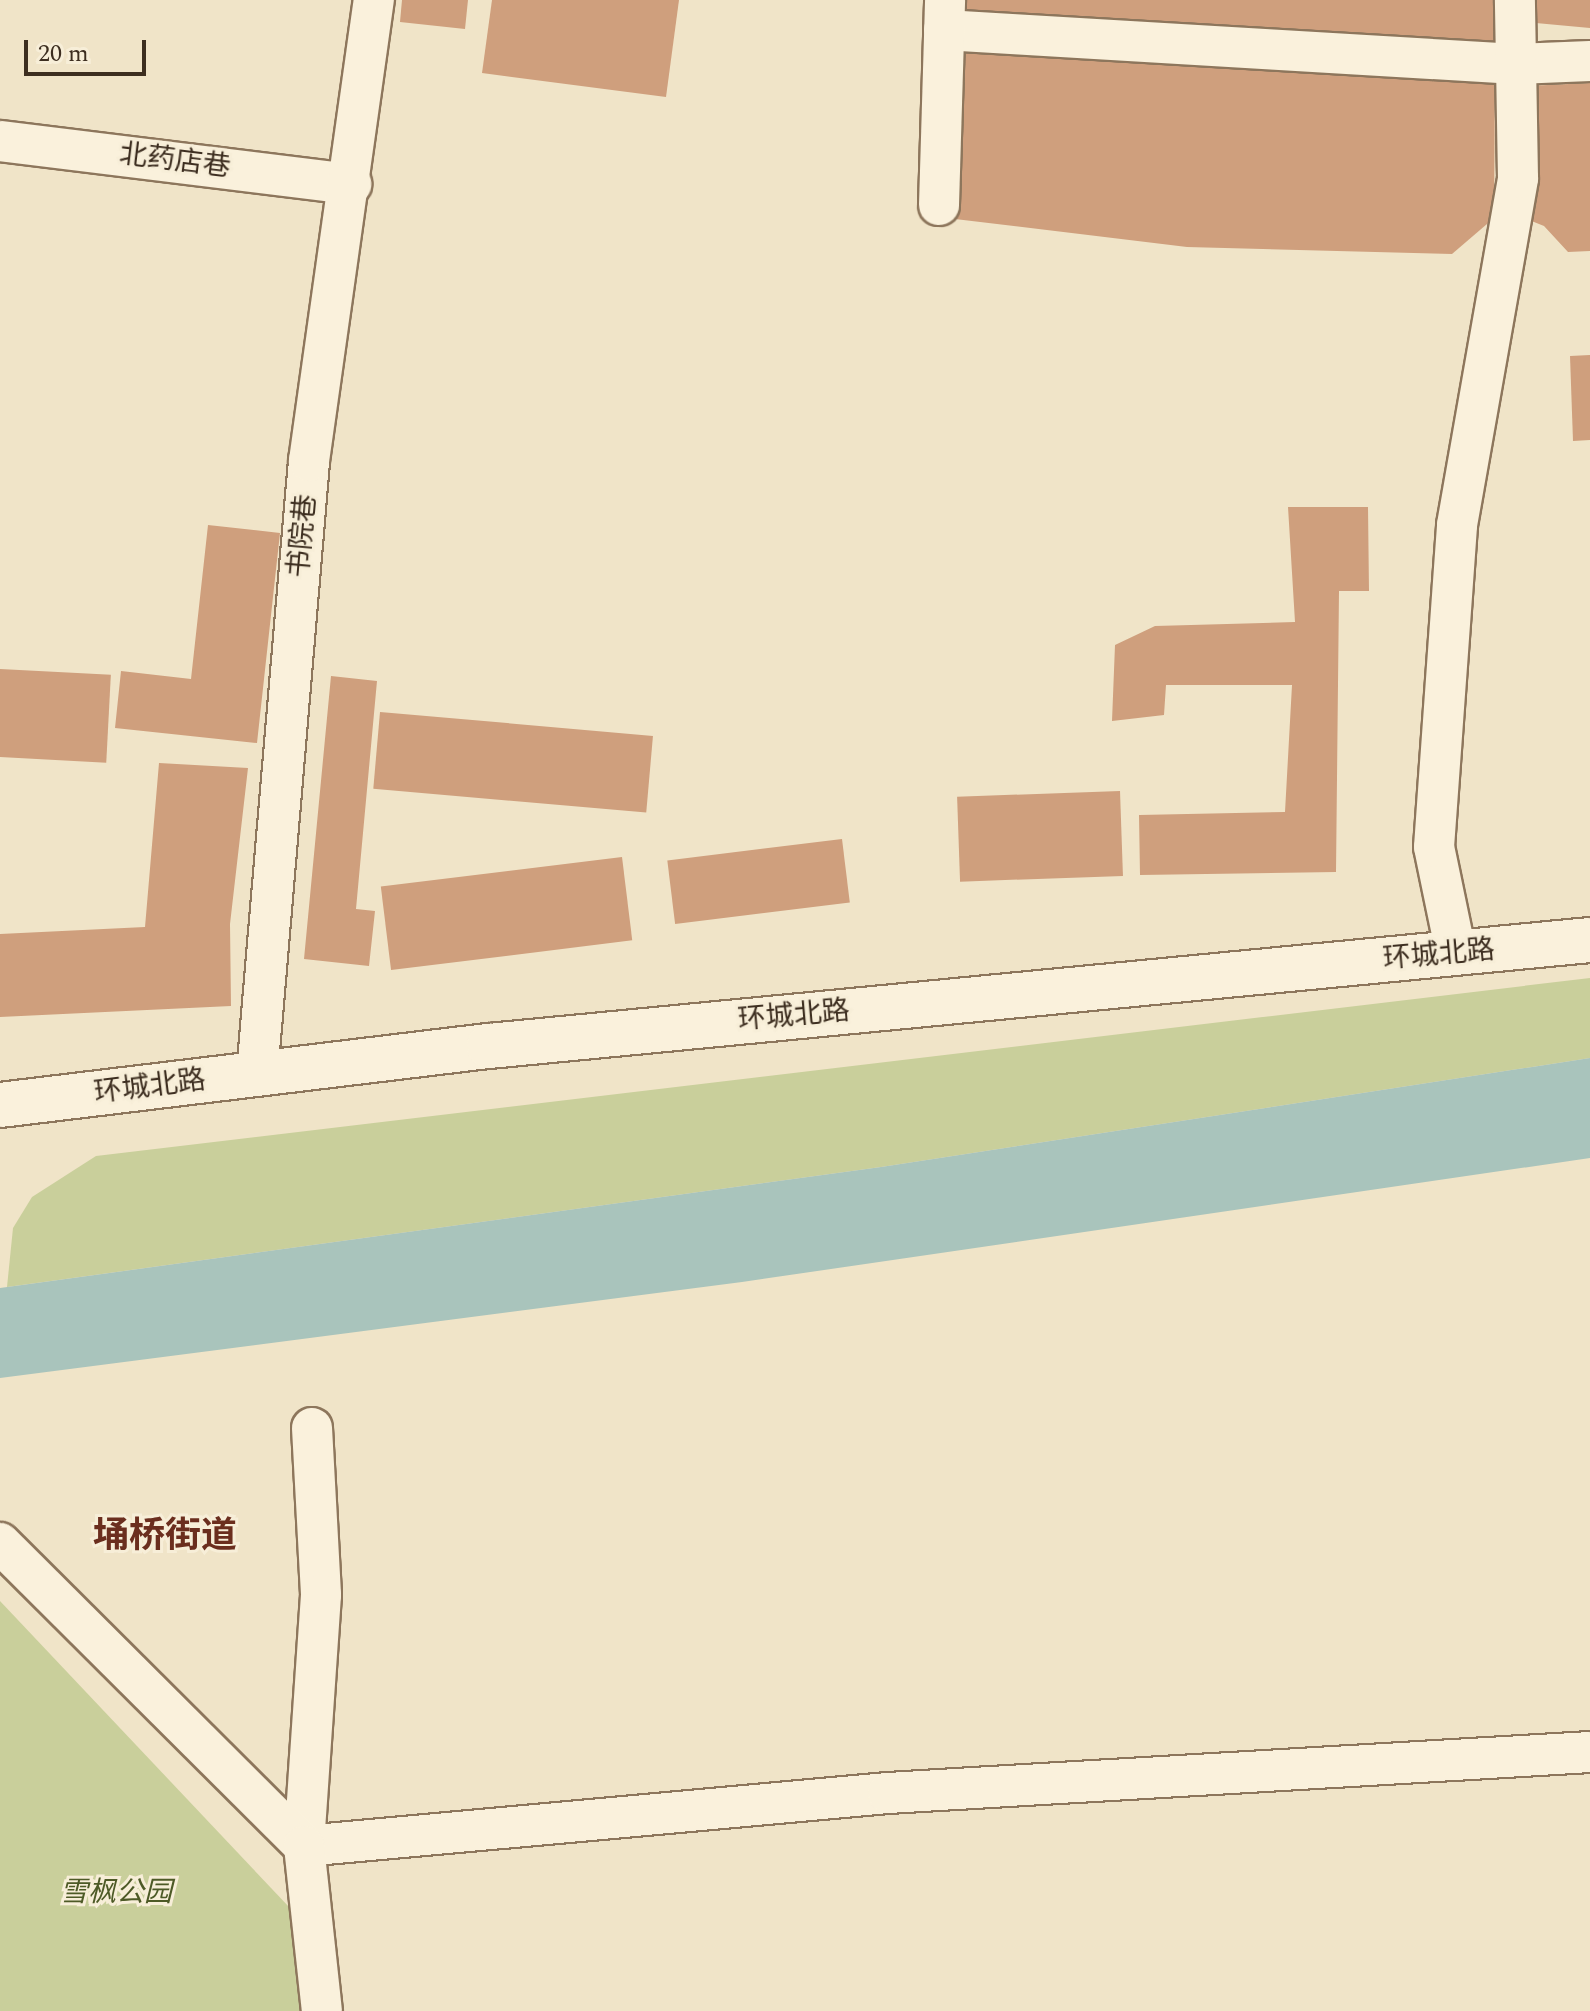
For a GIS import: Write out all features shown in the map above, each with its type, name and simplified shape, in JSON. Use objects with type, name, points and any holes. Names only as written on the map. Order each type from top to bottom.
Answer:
[{"type":"main road","name":"环城北路","points":[[0,1105],[257,1074],[1590,940]]},
{"type":"street","name":"书院巷","points":[[257,1074],[309,461],[351,184],[374,0]]},
{"type":"street","points":[[1456,953],[1434,847],[1457,525],[1505,270],[1518,178],[1515,0]]},
{"type":"street","points":[[939,205],[945,15],[1516,64],[1590,61]]},
{"type":"street","name":"北药店巷","points":[[0,141],[351,184]]},
{"type":"street","points":[[312,1428],[321,1595],[304,1846],[322,2011]]},
{"type":"street","points":[[0,1543],[304,1846]]},
{"type":"street","points":[[304,1846],[888,1793],[1590,1752]]},
{"type":"green space","points":[[1590,978],[1590,1058],[881,1167],[7,1287],[13,1228],[32,1197],[96,1156]]},
{"type":"green space","name":"雪枫公园","points":[[0,1601],[307,1926],[318,2011],[0,2011]]},
{"type":"water","points":[[1590,1058],[1590,1158],[742,1282],[0,1378],[0,1288],[881,1167]]},
{"type":"building","points":[[402,0],[468,0],[465,29],[400,22]]},
{"type":"building","points":[[492,0],[679,0],[666,97],[482,73]]},
{"type":"building","points":[[958,0],[1495,0],[1494,51],[958,17]]},
{"type":"building","points":[[1526,0],[1590,0],[1590,28],[1525,22]]},
{"type":"building","points":[[961,53],[1495,80],[1494,218],[1452,254],[1187,247],[955,219]]},
{"type":"building","points":[[1590,83],[1590,251],[1568,252],[1544,226],[1524,218],[1526,86]]},
{"type":"building","points":[[1590,355],[1590,440],[1573,441],[1570,356]]},
{"type":"building","points":[[1288,507],[1368,507],[1369,591],[1339,591],[1336,872],[1140,875],[1139,815],[1285,812],[1292,685],[1166,685],[1164,715],[1112,721],[1115,645],[1155,626],[1295,622]]},
{"type":"building","points":[[208,525],[280,533],[257,743],[115,728],[121,671],[191,679]]},
{"type":"building","points":[[0,669],[111,675],[106,763],[0,757]]},
{"type":"building","points":[[331,676],[377,681],[356,909],[375,911],[369,966],[304,959]]},
{"type":"building","points":[[380,712],[653,736],[646,813],[373,789]]},
{"type":"building","points":[[159,763],[248,768],[230,924],[231,1006],[0,1017],[0,934],[145,927]]},
{"type":"building","points":[[1120,791],[1123,876],[960,882],[957,797]]},
{"type":"building","points":[[842,839],[850,903],[675,924],[667,860]]},
{"type":"building","points":[[622,857],[632,940],[391,970],[381,887]]},
{"type":"district","name":"埇桥街道","points":[[165,1537]]}]
